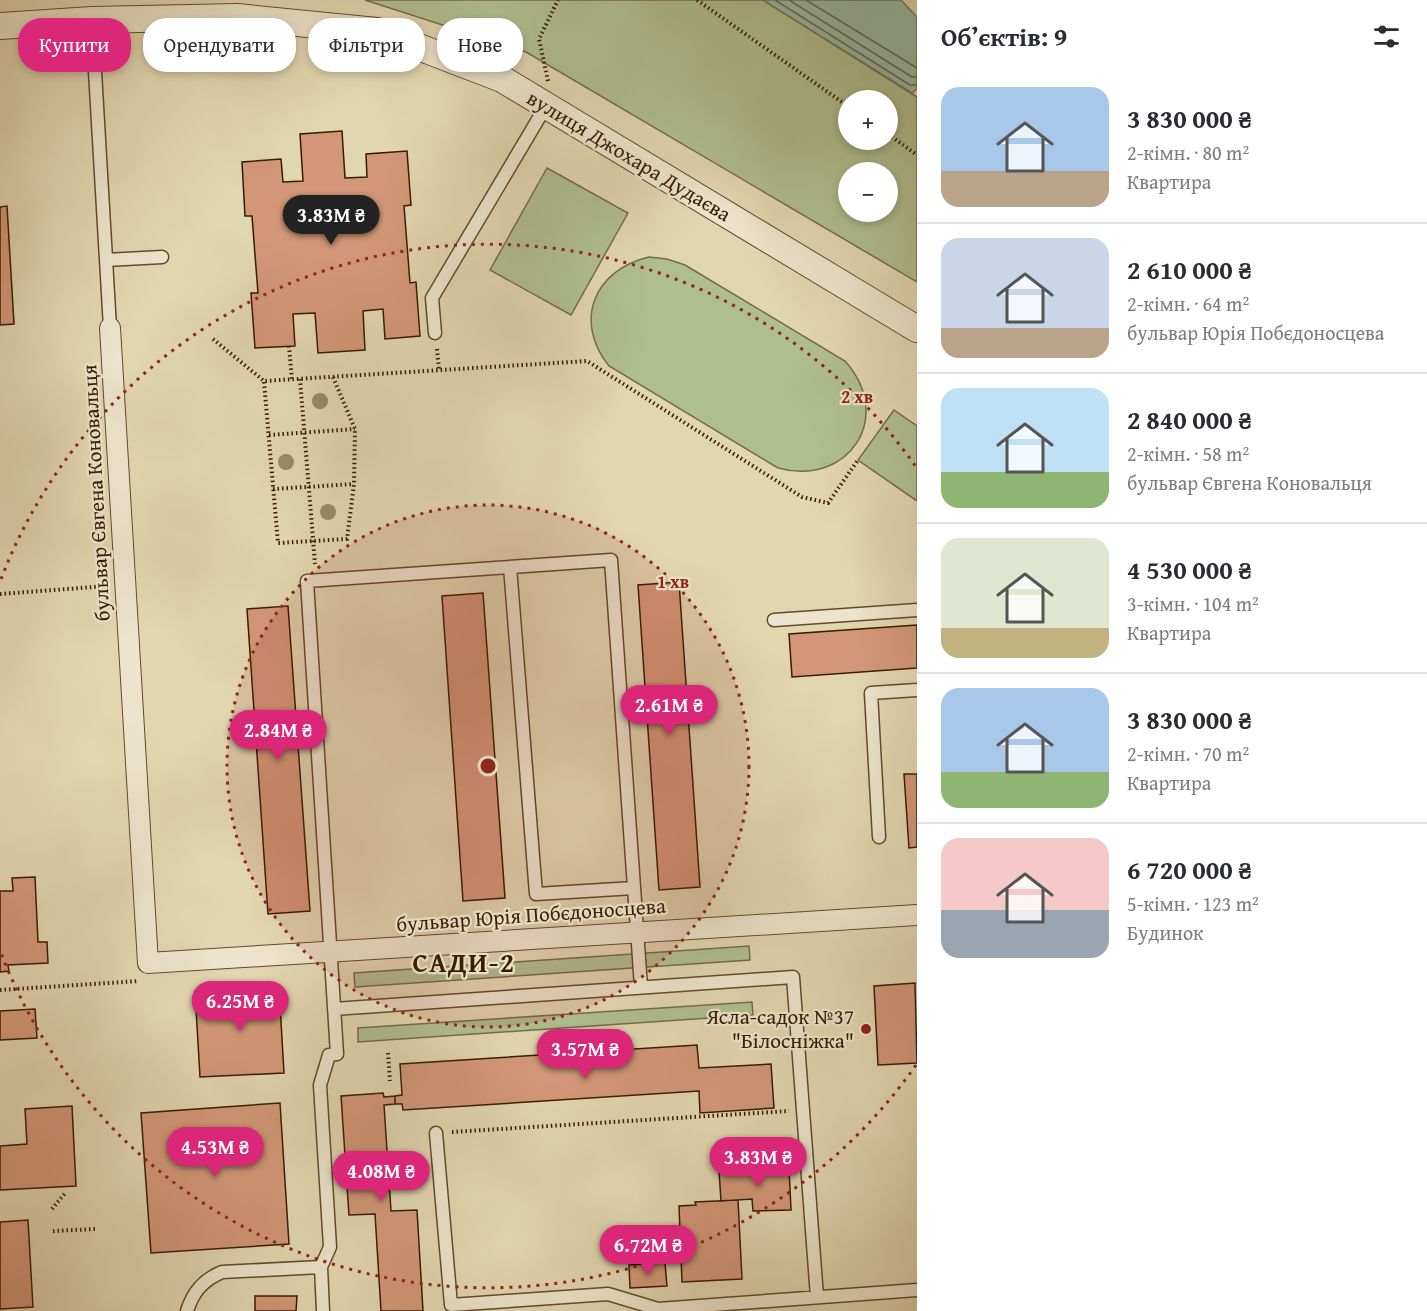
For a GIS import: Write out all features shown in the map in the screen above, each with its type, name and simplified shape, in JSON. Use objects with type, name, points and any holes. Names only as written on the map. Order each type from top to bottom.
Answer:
[{"type":"street","name":"вулиця Джохара Дудаєва","points":[[131,19],[237,17],[377,31],[502,79],[917,329]]},
{"type":"street","name":"вулиця Джохара Дудаєва","points":[[0,27],[18,26]]},
{"type":"street","name":"бульвар Євгена Коновальця","points":[[110,328],[148,963]]},
{"type":"street","name":"бульвар Юрія Побєдоносцева","points":[[148,963],[917,915]]},
{"type":"lane","name":"бульвар Євгена Коновальця","points":[[95,72],[110,328]]},
{"type":"lane","points":[[435,333],[432,298],[546,106]]},
{"type":"lane","points":[[106,260],[162,257]]},
{"type":"lane","points":[[323,1311],[321,1267],[330,1247],[320,1085],[328,1055],[337,1054],[307,581],[611,560],[641,987]]},
{"type":"lane","points":[[510,567],[536,894],[634,888]]},
{"type":"lane","points":[[774,620],[917,610]]},
{"type":"lane","points":[[879,837],[871,693],[917,690]]},
{"type":"lane","points":[[334,1009],[793,976],[817,1297]]},
{"type":"lane","points":[[436,1133],[451,1305],[608,1294],[658,1309],[715,1308],[817,1297],[917,1290]]},
{"type":"lane","points":[[187,1311],[191,1299],[200,1286],[209,1278],[222,1272],[321,1267]]},
{"type":"path","points":[[546,106],[548,78],[539,39],[558,0]]},
{"type":"path","points":[[698,0],[838,99]]},
{"type":"path","points":[[898,141],[917,155]]},
{"type":"path","points":[[435,333],[439,370]]},
{"type":"path","points":[[213,339],[264,381],[587,361],[802,497],[828,503],[858,460]]},
{"type":"path","points":[[289,346],[292,380]]},
{"type":"path","points":[[264,381],[278,543],[314,541],[347,538],[354,484],[355,429],[333,377]]},
{"type":"path","points":[[300,379],[317,580]]},
{"type":"path","points":[[268,435],[355,429]]},
{"type":"path","points":[[273,489],[354,484]]},
{"type":"path","points":[[0,594],[125,584]]},
{"type":"path","points":[[0,990],[149,981],[148,963]]},
{"type":"path","points":[[388,1053],[390,1082]]},
{"type":"path","points":[[436,1133],[804,1110]]},
{"type":"path","points":[[51,1209],[66,1192]]},
{"type":"path","points":[[53,1232],[95,1228]]},
{"type":"shaded area","points":[[365,0],[763,0],[917,97],[917,282],[523,51],[523,18],[437,18],[437,23]]},
{"type":"shaded area","points":[[547,168],[628,213],[571,315],[490,270]]},
{"type":"shaded area","points":[[649,257],[667,259],[685,265],[845,361],[859,382],[866,404],[864,424],[857,443],[844,457],[825,467],[803,471],[778,468],[609,366],[598,349],[592,332],[591,315],[595,300],[603,285],[614,273]]},
{"type":"shaded area","points":[[894,410],[917,426],[917,501],[858,460]]},
{"type":"shaded area","points":[[749,946],[750,960],[355,987],[354,973]]},
{"type":"shaded area","points":[[752,1002],[753,1015],[358,1042],[358,1028]]},
{"type":"water","points":[[763,0],[901,0],[917,17],[917,89],[912,93]]},
{"type":"building","points":[[342,131],[345,178],[367,177],[366,154],[407,151],[411,205],[404,206],[410,283],[416,282],[420,336],[385,339],[383,309],[363,311],[365,350],[318,353],[315,313],[293,314],[295,346],[255,348],[251,293],[258,293],[252,216],[245,216],[242,162],[281,159],[283,182],[303,181],[300,134]]},
{"type":"building","points":[[7,206],[14,324],[0,325],[0,207]]},
{"type":"building","points":[[679,582],[700,887],[659,890],[638,585]]},
{"type":"building","points":[[483,593],[505,898],[463,901],[442,596]]},
{"type":"building","points":[[288,606],[310,911],[268,914],[247,609]]},
{"type":"building","points":[[917,625],[917,668],[792,677],[789,634]]},
{"type":"building","points":[[904,774],[917,774],[917,847],[909,848]]},
{"type":"building","points":[[35,877],[38,942],[47,942],[48,963],[8,965],[9,971],[0,972],[0,891],[13,891],[12,878]]},
{"type":"building","points":[[915,983],[917,1063],[878,1065],[874,986]]},
{"type":"building","points":[[279,987],[284,1073],[200,1077],[195,991]]},
{"type":"building","points":[[35,1009],[37,1038],[0,1040],[0,1011]]},
{"type":"building","points":[[697,1045],[699,1068],[771,1064],[774,1108],[700,1113],[699,1091],[403,1110],[402,1104],[395,1104],[395,1096],[402,1095],[400,1064]]},
{"type":"building","points":[[383,1093],[384,1097],[395,1096],[395,1104],[384,1105],[391,1211],[417,1210],[423,1311],[381,1311],[375,1214],[349,1215],[341,1096]]},
{"type":"building","points":[[280,1103],[289,1244],[151,1253],[141,1113]]},
{"type":"building","points":[[72,1106],[76,1186],[0,1190],[0,1146],[27,1144],[25,1109]]},
{"type":"building","points":[[789,1168],[791,1210],[753,1211],[752,1199],[721,1201],[719,1171]]},
{"type":"building","points":[[738,1200],[742,1279],[682,1282],[679,1206],[696,1205],[695,1202]]},
{"type":"building","points":[[28,1220],[33,1307],[0,1309],[0,1222]]},
{"type":"building","points":[[665,1263],[667,1286],[630,1288],[629,1265]]},
{"type":"building","points":[[255,1296],[297,1296],[296,1311],[255,1311]]},
{"type":"place","name":"Ясла-садок №37 \"Білосніжка\"","points":[[866,1029]]},
{"type":"district","name":"САДИ-2","points":[[464,963]]}]
